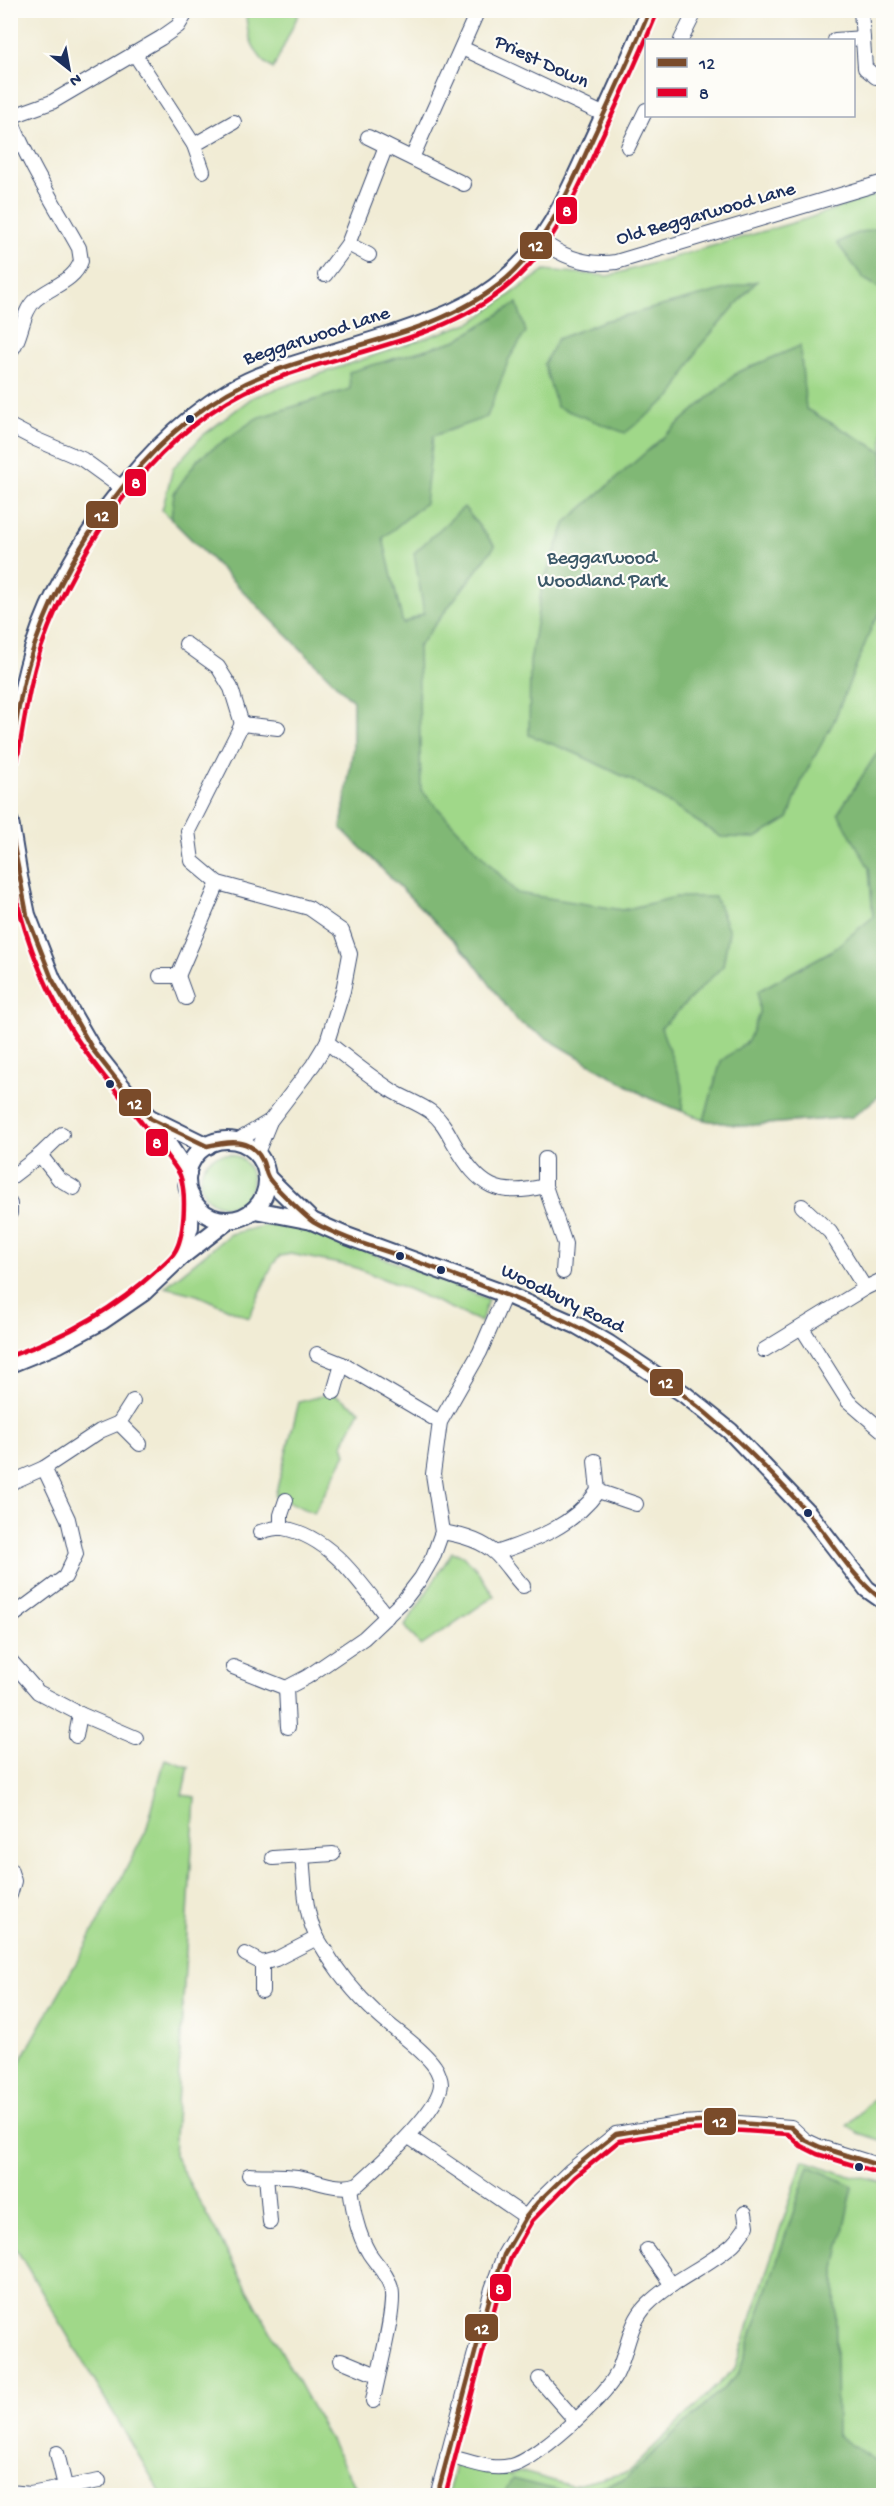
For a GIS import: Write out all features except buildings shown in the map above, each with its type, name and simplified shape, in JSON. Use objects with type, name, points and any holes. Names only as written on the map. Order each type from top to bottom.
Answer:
[{"type":"street","points":[[10,352],[21,334],[34,301],[74,276],[81,261],[78,248],[24,150],[10,117],[52,102],[161,38],[177,26],[188,10]]},
{"type":"street","name":"Priest Down","points":[[412,158],[478,10]]},
{"type":"street","name":"Beggarwood Lane","points":[[10,760],[21,693],[34,644],[53,599],[122,488],[183,424],[222,395],[266,374],[455,312],[476,301],[505,279],[542,241],[562,206],[650,10]]},
{"type":"street","points":[[861,10],[865,68],[876,77],[884,76]]},
{"type":"street","points":[[682,39],[695,12]]},
{"type":"street","points":[[849,39],[863,38]]},
{"type":"street","name":"Priest Down","points":[[462,48],[604,115]]},
{"type":"street","points":[[134,53],[194,145],[203,171]]},
{"type":"street","points":[[628,147],[645,112]]},
{"type":"street","points":[[194,145],[234,122]]},
{"type":"street","points":[[368,137],[464,184]]},
{"type":"street","points":[[325,275],[348,244],[386,146]]},
{"type":"street","name":"Old Beggarwood Lane","points":[[542,241],[554,250],[584,262],[601,264],[616,262],[884,182]]},
{"type":"street","points":[[348,244],[369,255]]},
{"type":"street","points":[[10,426],[34,439],[82,459],[122,488]]},
{"type":"street","points":[[186,644],[218,667],[231,688],[242,724],[188,831],[192,861],[218,884],[309,908],[342,931],[350,954],[344,991],[327,1042],[313,1065],[270,1121],[257,1153]]},
{"type":"street","points":[[242,724],[278,728]]},
{"type":"street","points":[[10,822],[27,915],[52,979],[93,1050],[125,1091],[151,1119],[188,1174]]},
{"type":"street","points":[[186,998],[178,976],[218,884]]},
{"type":"street","points":[[160,976],[178,976]]},
{"type":"street","points":[[327,1042],[357,1066],[396,1093],[430,1112],[443,1123],[474,1175],[497,1189],[523,1192],[545,1186]]},
{"type":"street","points":[[151,1119],[207,1146]]},
{"type":"street","points":[[237,1141],[270,1121]]},
{"type":"street","points":[[10,1178],[40,1155],[62,1134]]},
{"type":"street","points":[[222,1140],[237,1141],[257,1153],[264,1164],[267,1178],[265,1194],[255,1210],[229,1220],[208,1215],[193,1202],[187,1181],[188,1174],[192,1161],[207,1146],[222,1140]]},
{"type":"street","points":[[40,1155],[59,1179],[74,1188]]},
{"type":"street","points":[[545,1159],[545,1186],[565,1244],[563,1272]]},
{"type":"street","name":"Woodbury Road","points":[[267,1178],[312,1221]]},
{"type":"street","points":[[181,1257],[190,1227],[191,1196]]},
{"type":"street","points":[[10,1204],[10,1213]]},
{"type":"street","points":[[802,1206],[822,1222],[836,1239],[865,1288]]},
{"type":"street","name":"Woodbury Road","points":[[255,1210],[312,1221],[505,1294],[578,1326],[609,1344],[717,1419],[773,1474],[809,1514],[867,1589],[884,1601]]},
{"type":"street","points":[[10,1364],[59,1344],[102,1321],[143,1293],[181,1257],[229,1220]]},
{"type":"street","points":[[764,1350],[865,1288],[884,1279]]},
{"type":"street","points":[[233,1667],[286,1688],[307,1677],[364,1638],[387,1617],[421,1578],[433,1557],[442,1532],[433,1474],[440,1422],[480,1353],[505,1294]]},
{"type":"street","points":[[802,1328],[848,1401],[884,1432]]},
{"type":"street","points":[[317,1354],[342,1364],[440,1422]]},
{"type":"street","points":[[334,1392],[342,1364]]},
{"type":"street","points":[[10,1483],[44,1468],[100,1431],[119,1423],[133,1401]]},
{"type":"street","points":[[119,1423],[140,1444]]},
{"type":"street","points":[[496,1554],[526,1543],[572,1519],[587,1508],[598,1491],[595,1461]]},
{"type":"street","points":[[10,1618],[65,1577],[76,1554],[68,1519],[44,1468]]},
{"type":"street","points":[[598,1491],[636,1504]]},
{"type":"street","points":[[281,1527],[281,1515],[286,1500]]},
{"type":"street","points":[[260,1532],[281,1527],[311,1538],[338,1556],[387,1617]]},
{"type":"street","points":[[442,1532],[460,1535],[478,1542],[496,1554],[523,1586]]},
{"type":"street","points":[[10,1660],[38,1692],[80,1714],[135,1738]]},
{"type":"street","points":[[286,1688],[288,1727]]},
{"type":"street","points":[[76,1736],[80,1714]]},
{"type":"street","points":[[273,1858],[333,1854]]},
{"type":"street","points":[[249,2175],[297,2177],[350,2187],[357,2184],[409,2137],[438,2096],[441,2083],[436,2068],[356,1992],[332,1962],[317,1938],[307,1910],[302,1857]]},
{"type":"street","points":[[10,1869],[14,1881],[10,1894]]},
{"type":"street","points":[[245,1954],[262,1963],[276,1959],[317,1938]]},
{"type":"street","points":[[262,1963],[262,1991]]},
{"type":"street","points":[[437,2496],[497,2270],[526,2217],[570,2171],[616,2134],[683,2122],[722,2121],[791,2127],[805,2140],[820,2147],[884,2167]]},
{"type":"street","points":[[409,2137],[526,2217]]},
{"type":"street","points":[[266,2176],[270,2222]]},
{"type":"street","points":[[350,2187],[361,2235],[392,2290],[392,2306],[373,2401]]},
{"type":"street","points":[[447,2456],[490,2467],[508,2467],[535,2454],[575,2420],[616,2375],[631,2331],[640,2313],[672,2285],[733,2244],[747,2226],[746,2213]]},
{"type":"street","points":[[647,2250],[672,2285]]},
{"type":"street","points":[[341,2360],[377,2375]]},
{"type":"street","points":[[539,2379],[575,2420]]},
{"type":"street","points":[[57,2453],[65,2486]]},
{"type":"street","points":[[10,2492],[30,2494],[99,2481]]},
{"type":"green space","points":[[246,11],[300,11],[273,69],[260,57],[252,44],[247,28]]},
{"type":"green space","name":"Beggarwood Woodland Park","points":[[883,192],[883,1093],[852,1117],[742,1126],[704,1120],[649,1098],[517,1021],[469,956],[341,828],[353,748],[353,701],[162,510],[173,468],[202,436],[253,397],[472,322],[545,270],[608,276],[806,219]]},
{"type":"green space","points":[[884,226],[883,290],[864,279],[837,243],[852,235]]},
{"type":"green space","points":[[757,281],[700,346],[673,395],[625,433],[557,407],[544,364],[557,339],[604,321]]},
{"type":"green space","points":[[517,303],[526,332],[509,359],[487,417],[433,436],[425,503],[383,538],[403,624],[424,613],[414,553],[464,507],[495,546],[418,647],[421,790],[517,893],[623,910],[676,897],[715,897],[729,931],[723,966],[661,1028],[683,1088],[682,1111],[649,1098],[517,1021],[469,956],[341,828],[353,748],[353,701],[171,519],[174,493],[198,459],[257,418],[350,389],[349,372],[457,340]]},
{"type":"green space","points":[[800,346],[806,409],[883,452],[883,608],[873,624],[834,721],[802,780],[788,819],[756,838],[721,837],[639,784],[575,753],[529,735],[530,662],[542,586],[566,522],[738,372]]},
{"type":"green space","points":[[883,744],[883,1093],[852,1117],[742,1126],[704,1120],[721,1061],[748,1041],[759,1013],[758,991],[831,951],[873,917],[869,868],[838,813]]},
{"type":"green space","points":[[226,1154],[236,1156],[244,1162],[250,1170],[252,1180],[250,1190],[244,1198],[236,1204],[226,1206],[216,1204],[208,1198],[202,1190],[200,1180],[202,1170],[208,1162],[216,1156]]},
{"type":"green space","points":[[271,1224],[310,1229],[488,1299],[481,1322],[354,1267],[291,1254],[280,1256],[273,1264],[249,1318],[197,1295],[165,1287],[230,1234]]},
{"type":"green space","points":[[332,1393],[360,1410],[343,1444],[346,1454],[314,1513],[275,1496],[299,1402]]},
{"type":"green space","points":[[452,1552],[472,1564],[494,1596],[421,1646],[405,1626]]},
{"type":"green space","points":[[165,1759],[189,1767],[182,1795],[195,1797],[174,2155],[360,2495],[162,2495],[11,2240],[10,2080],[85,1947],[146,1831]]},
{"type":"green space","points":[[883,2089],[883,2141],[859,2133],[847,2126]]},
{"type":"green space","points":[[803,2160],[841,2173],[883,2182],[883,2495],[447,2496],[455,2465],[510,2475],[519,2471],[572,2486],[628,2472],[735,2368]]},
{"type":"green space","points":[[809,2166],[853,2186],[835,2269],[837,2435],[883,2466],[883,2495],[503,2495],[512,2479],[573,2494],[624,2480],[738,2375]]},
{"type":"transit line","name":"12","points":[[10,757],[27,672],[51,603],[72,562],[97,522],[125,484],[157,449],[191,418],[229,392],[269,373],[392,336],[453,313],[481,297],[507,278],[534,248],[556,214],[607,108],[650,10]]},
{"type":"transit line","name":"8","points":[[646,39],[657,13]]},
{"type":"transit line","name":"8","points":[[17,761],[33,676],[57,608],[102,527],[130,489],[161,454],[196,424],[233,399],[272,380],[427,332],[484,303],[510,284],[539,254],[562,219],[582,181],[645,41]]},
{"type":"transit line","name":"12","points":[[10,825],[27,915],[52,979],[93,1050],[138,1107],[151,1119],[207,1146],[238,1142],[252,1147],[262,1160],[268,1177],[276,1187],[313,1222],[350,1239],[473,1282],[557,1317],[637,1362],[706,1413],[748,1450],[807,1512],[852,1570],[872,1592],[884,1601]]},
{"type":"transit line","name":"8","points":[[10,868],[29,942],[49,989],[88,1055],[177,1169],[183,1186],[184,1205],[178,1246],[174,1253],[142,1283],[89,1320],[50,1340],[10,1356]]},
{"type":"transit line","name":"12","points":[[437,2496],[492,2289],[504,2255],[526,2217],[538,2202],[570,2171],[616,2134],[683,2123],[714,2121],[791,2127],[805,2140],[820,2147],[884,2167]]},
{"type":"transit line","name":"8","points":[[445,2496],[499,2291],[511,2258],[532,2221],[575,2177],[619,2141],[684,2130],[714,2129],[788,2134],[801,2146],[817,2154],[882,2174]]}]
